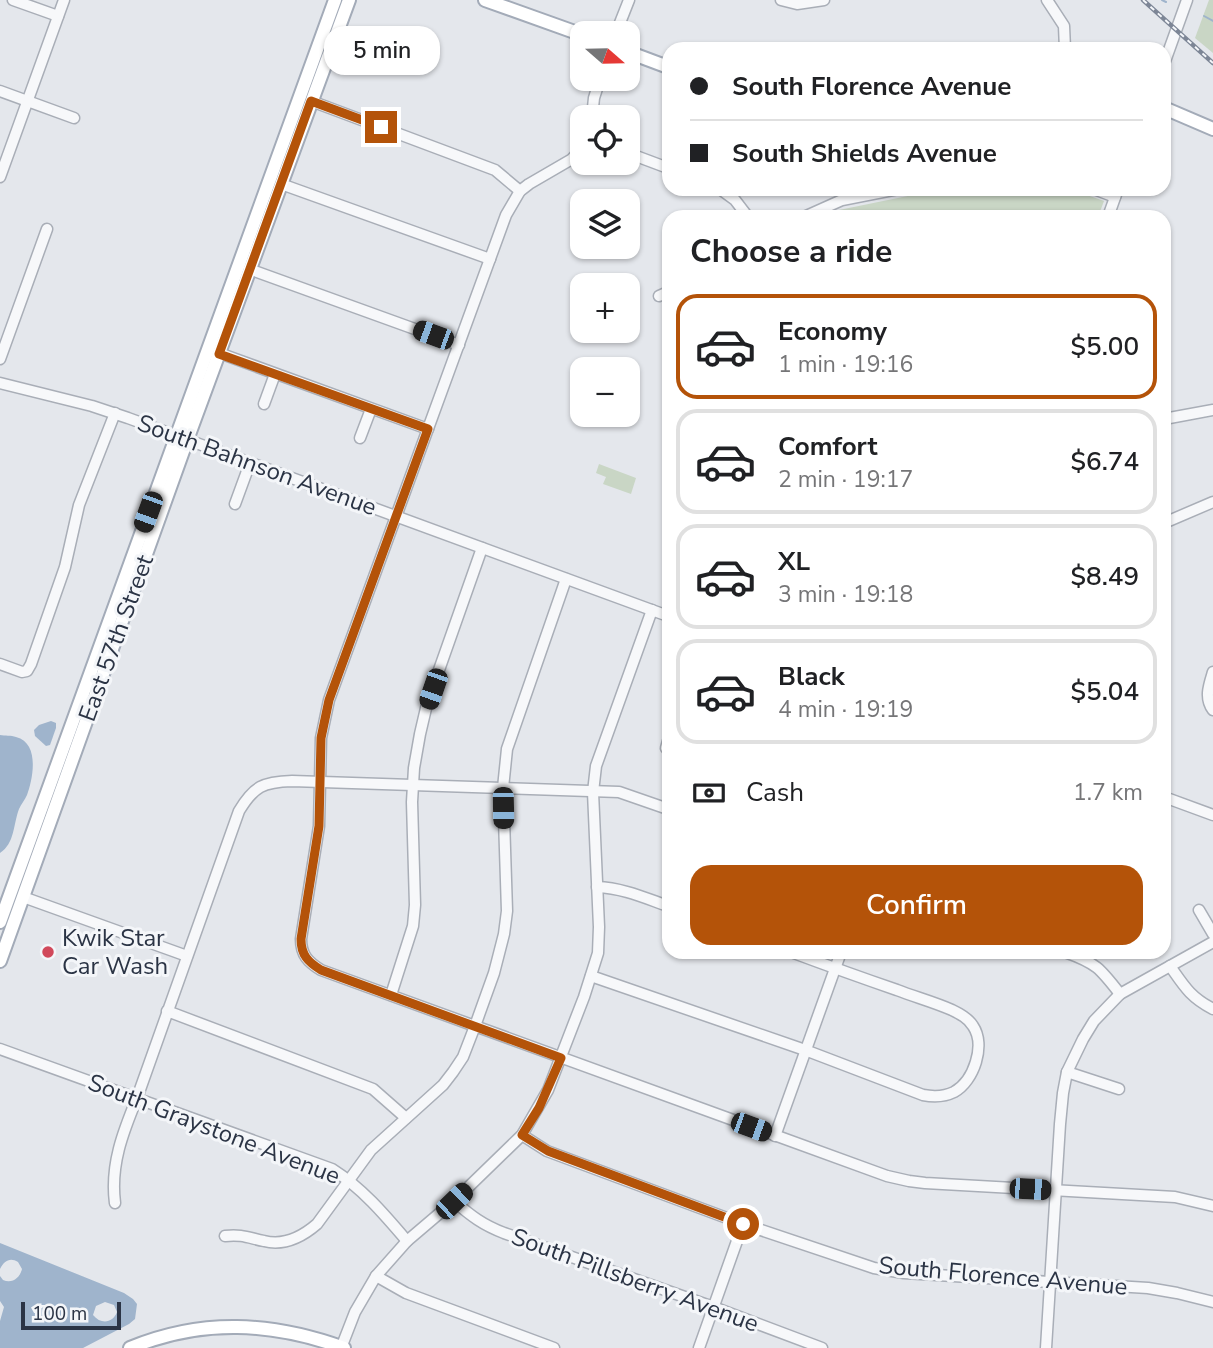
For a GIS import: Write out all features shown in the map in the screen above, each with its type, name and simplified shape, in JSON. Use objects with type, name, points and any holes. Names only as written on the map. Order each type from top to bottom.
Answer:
[{"type":"main road","name":"East 57th Street","points":[[0,961],[335,0]]},
{"type":"main road","name":"East 57th Street","points":[[0,922],[181,438],[219,354],[349,0]]},
{"type":"main road","points":[[485,0],[570,31]]},
{"type":"main road","points":[[640,56],[662,65]]},
{"type":"main road","points":[[1171,111],[1213,129]]},
{"type":"main road","points":[[130,1348],[181,1332],[233,1327],[289,1332],[342,1348]]},
{"type":"street","points":[[13,0],[58,16]]},
{"type":"street","points":[[0,177],[64,0]]},
{"type":"street","points":[[621,21],[629,0]]},
{"type":"street","points":[[780,0],[797,4],[824,0]]},
{"type":"street","points":[[1047,0],[1063,26],[1064,42]]},
{"type":"street","points":[[1171,45],[1187,0]]},
{"type":"street","points":[[0,91],[74,118]]},
{"type":"street","points":[[311,101],[495,170],[520,191]]},
{"type":"street","points":[[640,158],[662,166]]},
{"type":"street","points":[[570,160],[520,191],[506,215],[329,700],[321,738],[319,826],[301,939],[304,957],[321,970],[887,1176],[909,1181],[1175,1197],[1213,1206]]},
{"type":"street","points":[[281,184],[490,259]]},
{"type":"street","points":[[729,196],[742,210]]},
{"type":"street","points":[[820,210],[842,200],[862,196]]},
{"type":"street","points":[[0,359],[47,229]]},
{"type":"street","points":[[249,269],[459,345]]},
{"type":"street","points":[[219,354],[428,429]]},
{"type":"street","points":[[264,404],[275,374]]},
{"type":"street","name":"South Bahnson Avenue","points":[[0,383],[115,413],[662,614]]},
{"type":"street","points":[[360,438],[371,409]]},
{"type":"street","points":[[1171,418],[1213,410]]},
{"type":"street","points":[[0,664],[22,672],[27,671],[31,664],[65,567],[79,505],[115,413]]},
{"type":"street","points":[[235,504],[250,463]]},
{"type":"street","points":[[1171,520],[1213,502]]},
{"type":"street","points":[[391,995],[413,926],[415,905],[412,802],[418,746],[427,704],[482,548]]},
{"type":"street","points":[[225,1236],[239,1234],[277,1243],[300,1236],[317,1224],[371,1150],[443,1085],[463,1057],[494,973],[504,934],[507,911],[503,788],[510,737],[566,579]]},
{"type":"street","points":[[342,1348],[355,1312],[376,1276],[407,1241],[454,1201],[522,1135],[539,1108],[561,1058],[598,953],[593,792],[596,766],[652,610]]},
{"type":"street","points":[[1213,672],[1208,688],[1209,705],[1213,710]]},
{"type":"street","points":[[115,1203],[114,1175],[121,1137],[239,811],[248,796],[258,788],[271,781],[619,792],[662,807]]},
{"type":"street","points":[[1171,800],[1213,815]]},
{"type":"street","points":[[597,887],[628,891],[662,904]]},
{"type":"street","points":[[23,897],[187,956]]},
{"type":"street","points":[[1199,911],[1213,933]]},
{"type":"street","points":[[1046,1348],[1061,1114],[1067,1072],[1094,1021],[1120,994],[1213,942]]},
{"type":"street","points":[[591,976],[805,1050],[923,1095],[934,1097],[952,1093],[960,1088],[974,1065],[979,1047],[972,1025],[965,1017],[810,959]]},
{"type":"street","points":[[775,1136],[838,959]]},
{"type":"street","points":[[1082,959],[1102,971],[1120,994]]},
{"type":"street","points":[[1170,966],[1193,997],[1213,1009]]},
{"type":"street","points":[[167,1011],[373,1088],[406,1118]]},
{"type":"street","name":"South Graystone Avenue","points":[[0,1049],[332,1169],[377,1206],[407,1241]]},
{"type":"street","points":[[1067,1072],[1119,1089]]},
{"type":"street","name":"South Florence Avenue","points":[[522,1135],[548,1151],[743,1224],[874,1268],[904,1273],[1148,1288],[1213,1302]]},
{"type":"street","name":"South Pillsberry Avenue","points":[[454,1201],[483,1224],[504,1233],[822,1348]]},
{"type":"street","points":[[699,1348],[743,1224]]},
{"type":"street","points":[[376,1276],[406,1293],[554,1348]]},
{"type":"green space","points":[[1209,0],[1213,0],[1213,53],[1195,38]]},
{"type":"green space","points":[[908,196],[1090,196],[1104,201],[1101,210],[839,210]]},
{"type":"green space","points":[[599,464],[636,478],[631,494],[603,484],[606,477],[596,473]]},
{"type":"water","points":[[51,721],[56,723],[56,728],[50,745],[46,746],[35,736],[34,730]]},
{"type":"water","points":[[0,735],[14,736],[24,741],[29,746],[33,762],[27,795],[19,809],[11,839],[0,853]]},
{"type":"water","points":[[0,1243],[124,1293],[137,1304],[135,1319],[83,1348],[0,1348],[0,1321],[4,1307],[0,1301],[0,1276],[3,1280],[12,1281],[22,1269],[18,1262],[10,1260],[0,1269]],"holes":[[[105,1302],[114,1305],[117,1312],[110,1320],[103,1321],[93,1315],[96,1306]]]},
{"type":"waterway","points":[[1162,0],[1166,2]]},
{"type":"waterway","points":[[1204,16],[1213,21]]},
{"type":"railway","points":[[1143,0],[1213,63]]},
{"type":"place","name":"Kwik Star Car Wash","points":[[48,952]]},
{"type":"route","points":[[381,127],[311,101],[219,354],[428,429],[324,716],[319,826],[301,949],[304,957],[321,970],[561,1058],[539,1108],[522,1135],[548,1151],[743,1224]]}]
